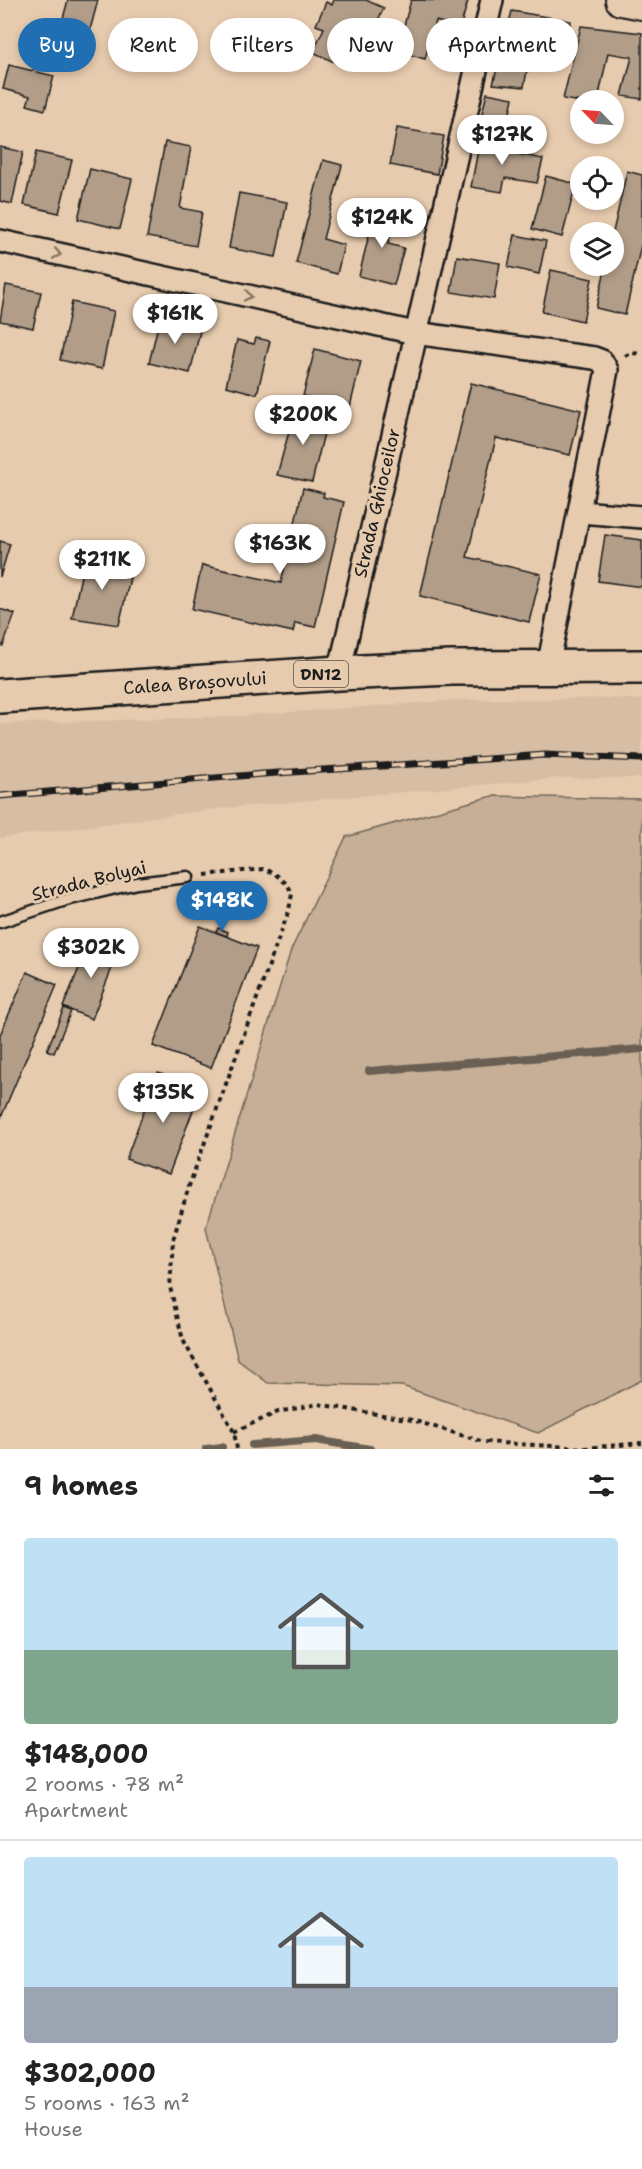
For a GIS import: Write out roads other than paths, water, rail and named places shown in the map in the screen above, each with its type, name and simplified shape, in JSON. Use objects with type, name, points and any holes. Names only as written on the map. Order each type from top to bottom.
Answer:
[{"type":"main road","points":[[621,0],[642,4]]},
{"type":"main road","name":"Calea Brașovului","points":[[0,696],[339,673],[451,668],[642,668]]},
{"type":"street","name":"Strada Ghioceilor","points":[[339,673],[492,0]]},
{"type":"street","points":[[0,241],[416,333],[602,361],[607,370],[548,667]]},
{"type":"street","points":[[580,512],[642,517]]},
{"type":"lane","name":"Strada Bolyai","points":[[0,922],[66,900],[127,885],[188,877]]},
{"type":"waterway","points":[[369,1071],[642,1049]]},
{"type":"waterway","points":[[252,1445],[316,1440],[370,1449]]},
{"type":"waterway","points":[[206,1449],[222,1447]]},
{"type":"railway","points":[[0,796],[263,774],[545,755],[642,759]]}]
